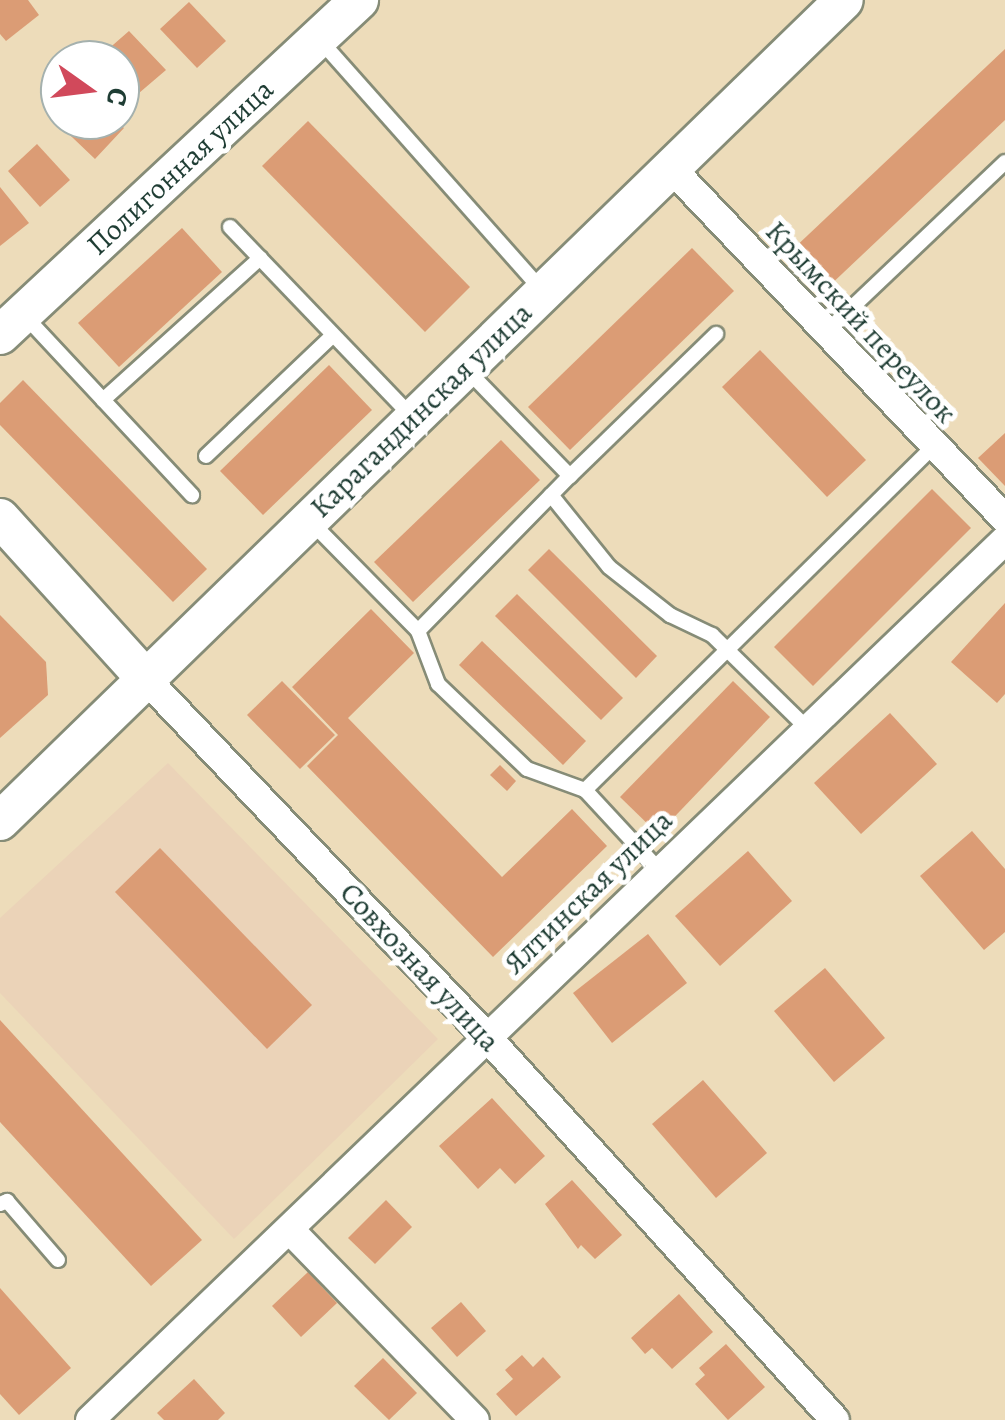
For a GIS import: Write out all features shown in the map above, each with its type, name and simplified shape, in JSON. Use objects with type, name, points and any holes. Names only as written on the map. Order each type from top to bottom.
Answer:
[{"type":"main road","name":"Полигонная улица","points":[[11,324],[359,0]]},
{"type":"main road","name":"Карагандинская улица","points":[[0,821],[844,0]]},
{"type":"main road","name":"Совхозная улица","points":[[0,518],[144,677]]},
{"type":"street","name":"Крымский переулок","points":[[671,168],[1005,519]]},
{"type":"street","name":"Ялтинская улица","points":[[106,1415],[486,1036],[1005,540]]},
{"type":"street","name":"Совхозная улица","points":[[144,677],[486,1036],[836,1420]]},
{"type":"street","points":[[290,1230],[475,1420]]},
{"type":"lane","points":[[318,39],[543,292]]},
{"type":"lane","points":[[826,332],[1005,162]]},
{"type":"lane","points":[[230,227],[412,418]]},
{"type":"lane","points":[[103,400],[260,258]]},
{"type":"lane","points":[[11,324],[103,400],[192,495]]},
{"type":"lane","points":[[418,631],[716,334]]},
{"type":"lane","points":[[206,456],[334,335]]},
{"type":"lane","points":[[464,368],[570,476]]},
{"type":"lane","points":[[586,790],[934,446]]},
{"type":"lane","points":[[551,495],[609,568],[670,616],[712,635],[808,728]]},
{"type":"lane","points":[[308,519],[418,631],[438,684],[527,768],[586,790],[659,870]]},
{"type":"lane","points":[[0,1204],[6,1201],[58,1260]]},
{"type":"shaded area","points":[[168,763],[438,1039],[234,1239],[0,993],[0,918]]},
{"type":"building","points":[[0,0],[28,0],[39,15],[6,41],[0,34]]},
{"type":"building","points":[[189,2],[226,41],[197,68],[160,29]]},
{"type":"building","points":[[129,31],[138,40],[119,40]]},
{"type":"building","points":[[140,43],[166,70],[140,92]]},
{"type":"building","points":[[1005,49],[1005,120],[825,290],[790,252]]},
{"type":"building","points":[[308,121],[470,287],[425,332],[262,166]]},
{"type":"building","points":[[75,140],[113,140],[95,159]]},
{"type":"building","points":[[37,144],[70,180],[40,207],[8,171]]},
{"type":"building","points":[[0,187],[29,223],[0,246]]},
{"type":"building","points":[[182,228],[222,272],[119,367],[78,323]]},
{"type":"building","points":[[692,248],[734,291],[570,450],[528,407]]},
{"type":"building","points":[[760,350],[866,460],[827,497],[722,387]]},
{"type":"building","points":[[329,365],[372,410],[263,515],[220,471]]},
{"type":"building","points":[[23,380],[207,569],[173,602],[0,425],[0,403]]},
{"type":"building","points":[[1005,433],[1005,486],[978,458]]},
{"type":"building","points":[[501,440],[540,480],[413,602],[374,562]]},
{"type":"building","points":[[932,489],[971,528],[813,686],[774,647]]},
{"type":"building","points":[[549,549],[657,656],[636,678],[528,570]]},
{"type":"building","points":[[517,594],[623,698],[601,720],[495,616]]},
{"type":"building","points":[[1005,603],[1005,694],[997,703],[951,662]]},
{"type":"building","points":[[371,609],[414,653],[348,718],[502,877],[572,809],[607,846],[493,957],[307,766],[338,735],[292,687]]},
{"type":"building","points":[[0,615],[46,662],[48,695],[0,738]]},
{"type":"building","points":[[482,641],[586,741],[563,765],[459,665]]},
{"type":"building","points":[[282,681],[335,735],[300,769],[247,715]]},
{"type":"building","points":[[733,681],[770,717],[658,834],[620,797]]},
{"type":"building","points":[[890,713],[937,764],[861,834],[814,783]]},
{"type":"building","points":[[500,765],[516,781],[507,791],[490,775]]},
{"type":"building","points":[[972,831],[1005,869],[1005,932],[984,950],[920,876]]},
{"type":"building","points":[[160,848],[312,1005],[267,1049],[115,892]]},
{"type":"building","points":[[748,851],[792,901],[720,966],[675,916]]},
{"type":"building","points":[[648,934],[687,983],[612,1043],[573,993]]},
{"type":"building","points":[[825,968],[885,1038],[834,1082],[774,1011]]},
{"type":"building","points":[[0,1020],[202,1240],[151,1286],[0,1122]]},
{"type":"building","points":[[703,1080],[767,1153],[716,1198],[652,1124]]},
{"type":"building","points":[[492,1098],[545,1156],[515,1184],[500,1168],[478,1189],[439,1146]]},
{"type":"building","points":[[572,1180],[622,1235],[595,1259],[581,1245],[578,1249],[545,1204]]},
{"type":"building","points":[[386,1200],[412,1227],[375,1264],[348,1238]]},
{"type":"building","points":[[308,1272],[337,1303],[301,1337],[272,1306]]},
{"type":"building","points":[[0,1288],[71,1368],[19,1415],[0,1394]]},
{"type":"building","points":[[679,1294],[713,1332],[672,1369],[652,1348],[645,1354],[631,1338]]},
{"type":"building","points":[[461,1302],[486,1331],[457,1357],[431,1328]]},
{"type":"building","points":[[726,1344],[765,1387],[728,1420],[695,1384],[705,1375],[699,1368]]},
{"type":"building","points":[[522,1355],[533,1367],[543,1357],[561,1377],[516,1416],[496,1394],[513,1379],[505,1370]]},
{"type":"building","points":[[383,1358],[417,1393],[389,1420],[354,1386]]},
{"type":"building","points":[[194,1379],[225,1413],[218,1420],[164,1420],[157,1413]]}]
